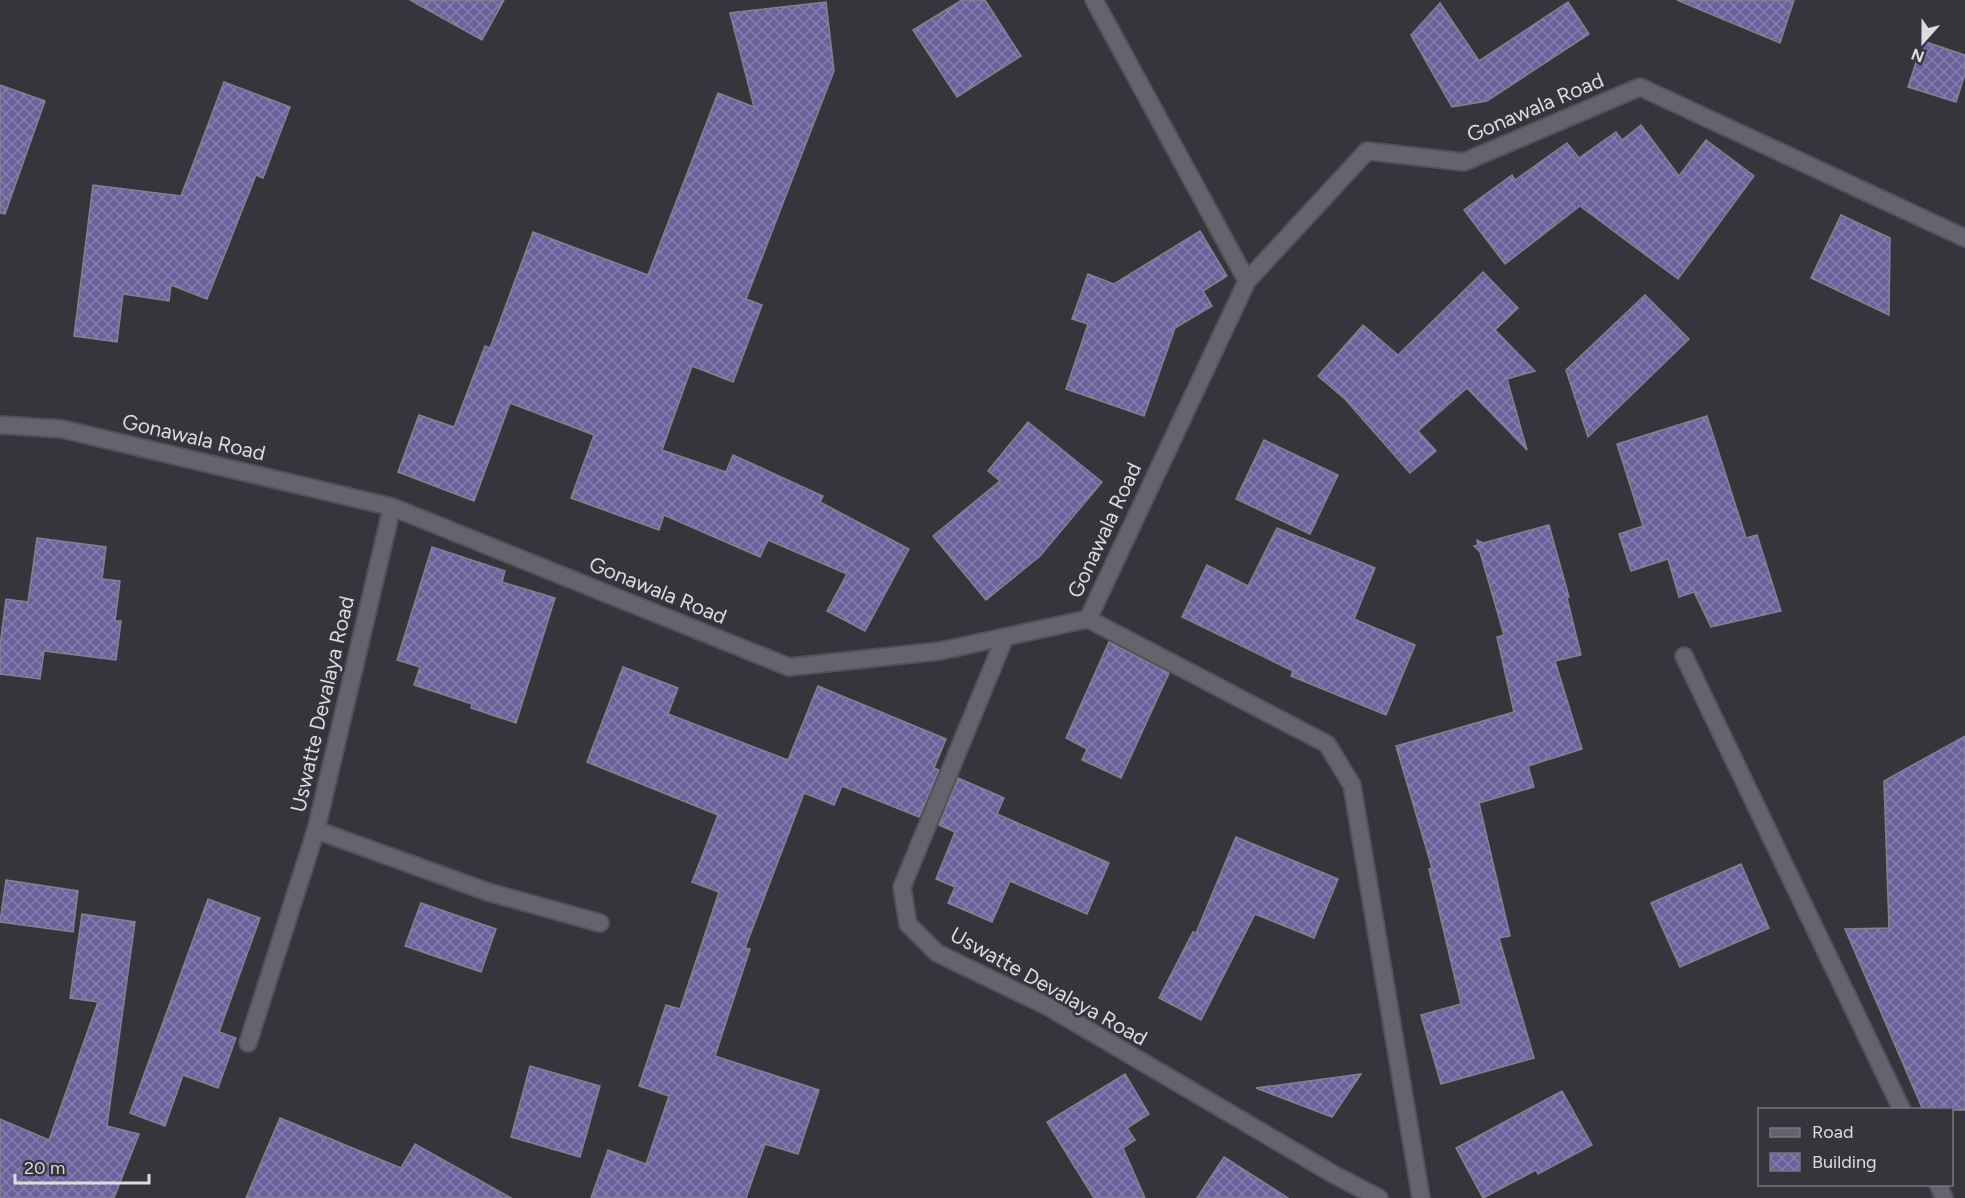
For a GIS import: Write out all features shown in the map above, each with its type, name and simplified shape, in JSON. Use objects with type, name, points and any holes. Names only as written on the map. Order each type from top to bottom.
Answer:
[{"type":"street","points":[[1094,0],[1246,281]]},
{"type":"street","name":"Gonawala Road","points":[[0,425],[62,429],[392,507],[789,667],[940,651],[1088,619],[1246,281],[1367,151],[1464,162],[1640,87],[1965,238]]},
{"type":"street","name":"Uswatte Devalaya Road","points":[[392,507],[316,830],[489,892],[600,923]]},
{"type":"street","points":[[1088,619],[1327,744],[1352,785],[1420,1198]]},
{"type":"street","name":"Uswatte Devalaya Road","points":[[1005,637],[902,888],[908,924],[937,953],[1047,1006],[1333,1174],[1379,1198]]},
{"type":"street","points":[[1684,656],[1901,1108]]},
{"type":"street","points":[[248,1043],[316,830]]},
{"type":"building","points":[[410,0],[504,0],[482,40]]},
{"type":"building","points":[[962,0],[985,0],[1021,56],[957,97],[913,30]]},
{"type":"building","points":[[1677,0],[1794,0],[1780,43]]},
{"type":"building","points":[[826,2],[834,71],[746,299],[762,305],[733,382],[692,366],[662,450],[726,472],[733,455],[823,496],[820,502],[909,549],[865,631],[827,611],[847,574],[768,540],[760,557],[664,515],[659,530],[571,498],[594,435],[510,403],[474,501],[398,472],[419,415],[454,427],[485,346],[490,348],[533,232],[648,275],[718,93],[754,107],[730,13]]},
{"type":"building","points":[[1568,2],[1589,34],[1487,101],[1452,107],[1411,35],[1440,3],[1479,61]]},
{"type":"building","points":[[1923,41],[1965,55],[1965,74],[1956,102],[1908,87]]},
{"type":"building","points":[[224,82],[290,107],[263,178],[256,175],[207,299],[171,285],[169,301],[123,294],[117,342],[74,336],[93,185],[181,196]]},
{"type":"building","points":[[0,85],[45,101],[5,214],[0,213]]},
{"type":"building","points":[[1641,125],[1679,176],[1706,140],[1754,176],[1678,279],[1580,206],[1505,264],[1464,210],[1512,175],[1515,180],[1567,143],[1579,158],[1616,132],[1622,140]]},
{"type":"building","points":[[1841,215],[1890,238],[1889,315],[1811,278]]},
{"type":"building","points":[[1200,231],[1227,276],[1203,291],[1212,306],[1175,328],[1144,416],[1066,389],[1088,324],[1072,319],[1088,274],[1114,284]]},
{"type":"building","points":[[1483,272],[1518,308],[1495,330],[1535,371],[1507,379],[1527,450],[1467,388],[1418,431],[1436,451],[1410,473],[1345,399],[1318,376],[1363,325],[1398,355]]},
{"type":"building","points":[[1645,295],[1689,339],[1588,437],[1566,370]]},
{"type":"building","points":[[1707,416],[1746,538],[1757,535],[1781,611],[1711,627],[1694,592],[1679,597],[1668,559],[1631,571],[1619,534],[1643,526],[1617,444]]},
{"type":"building","points":[[1028,422],[1102,482],[1040,556],[986,600],[933,536],[1000,481],[988,471]]},
{"type":"building","points":[[1264,440],[1338,475],[1310,534],[1236,499]]},
{"type":"building","points":[[1549,525],[1569,597],[1567,598],[1581,655],[1555,661],[1582,749],[1528,766],[1534,787],[1479,803],[1510,936],[1499,938],[1534,1058],[1441,1084],[1421,1015],[1461,1004],[1429,869],[1432,868],[1396,746],[1514,712],[1497,637],[1504,635],[1480,552],[1474,546],[1478,545],[1477,540],[1483,543]]},
{"type":"building","points":[[1277,528],[1375,568],[1354,619],[1415,645],[1386,715],[1291,676],[1293,671],[1182,617],[1207,565],[1248,586]]},
{"type":"building","points":[[37,538],[106,547],[102,579],[120,581],[115,621],[121,621],[116,660],[44,651],[40,679],[0,674],[0,645],[6,599],[28,602]]},
{"type":"building","points":[[432,547],[505,571],[502,582],[555,598],[516,723],[471,708],[472,704],[414,685],[420,667],[397,660]]},
{"type":"building","points":[[1109,642],[1169,673],[1121,778],[1082,760],[1087,749],[1066,738]]},
{"type":"building","points":[[623,667],[678,688],[668,714],[788,760],[818,686],[946,739],[934,768],[939,770],[919,817],[842,786],[834,805],[804,793],[745,948],[750,949],[715,1056],[819,1090],[798,1154],[765,1144],[746,1198],[591,1198],[608,1150],[646,1164],[669,1096],[639,1086],[666,1005],[680,1009],[719,892],[692,882],[718,815],[587,762]]},
{"type":"building","points":[[1965,736],[1965,1110],[1922,1108],[1845,929],[1889,928],[1884,781]]},
{"type":"building","points":[[958,778],[1004,798],[997,814],[1109,863],[1087,914],[1010,881],[992,922],[948,903],[955,887],[936,879],[955,832],[939,825]]},
{"type":"building","points":[[1236,837],[1338,879],[1314,938],[1255,914],[1201,1020],[1159,998],[1193,932],[1196,933]]},
{"type":"building","points":[[1741,864],[1769,928],[1680,967],[1651,903]]},
{"type":"building","points":[[6,880],[78,891],[73,932],[0,922]]},
{"type":"building","points":[[208,899],[260,918],[219,1032],[236,1038],[218,1088],[183,1075],[165,1126],[130,1113]]},
{"type":"building","points":[[421,903],[496,929],[481,972],[405,946]]},
{"type":"building","points":[[82,914],[135,922],[107,1126],[139,1134],[114,1198],[0,1198],[0,1119],[49,1140],[98,1002],[70,998]]},
{"type":"building","points":[[530,1066],[600,1086],[580,1157],[511,1137]]},
{"type":"building","points":[[1125,1074],[1149,1114],[1127,1128],[1135,1140],[1123,1148],[1145,1198],[1094,1198],[1047,1122]]},
{"type":"building","points":[[1361,1074],[1332,1117],[1256,1088]]},
{"type":"building","points":[[1562,1091],[1592,1145],[1538,1174],[1536,1170],[1483,1198],[1456,1148]]},
{"type":"building","points":[[280,1118],[401,1168],[415,1144],[511,1198],[246,1198]]},
{"type":"building","points":[[1224,1157],[1288,1198],[1197,1198]]}]
